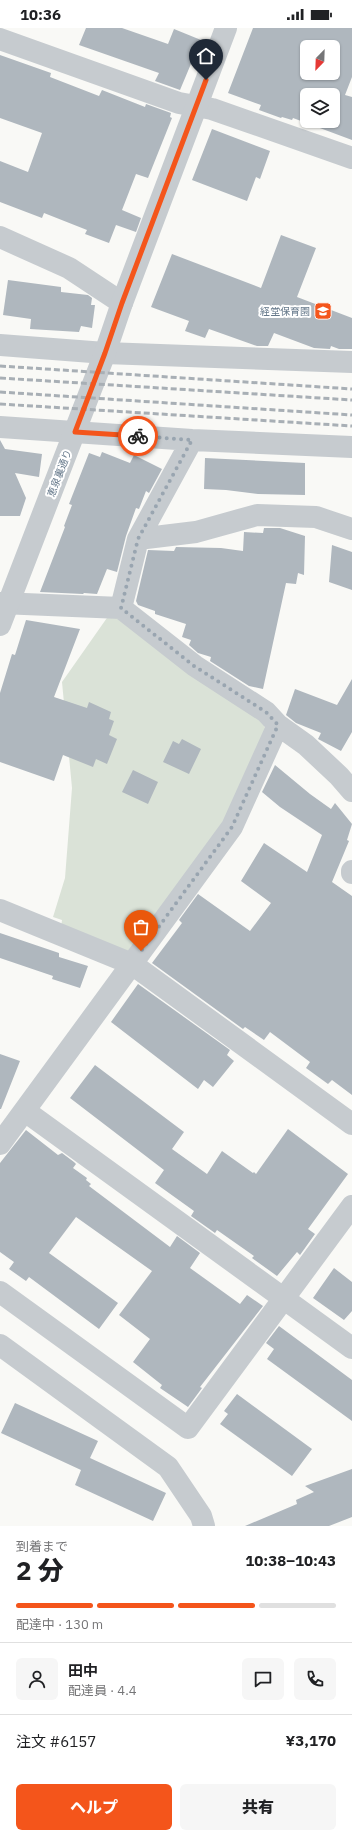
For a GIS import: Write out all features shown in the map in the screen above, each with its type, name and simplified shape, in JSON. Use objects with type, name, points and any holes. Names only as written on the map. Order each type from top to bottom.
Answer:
[{"type":"street","name":"恵泉裏通り","points":[[0,625],[4,603],[75,432],[226,28]]},
{"type":"street","points":[[0,39],[179,103],[212,109],[352,158]]},
{"type":"street","points":[[0,237],[69,268],[122,303]]},
{"type":"street","points":[[0,345],[105,353],[352,362]]},
{"type":"street","points":[[0,428],[192,440],[352,447]]},
{"type":"street","points":[[121,608],[138,539],[192,440]]},
{"type":"street","points":[[138,539],[196,532],[257,516],[316,517],[352,529]]},
{"type":"street","points":[[4,603],[121,608],[194,666],[266,712],[278,725],[306,745],[339,776],[352,791]]},
{"type":"street","points":[[0,1144],[232,827],[278,725]]},
{"type":"street","points":[[0,910],[132,964],[352,1124]]},
{"type":"street","points":[[25,1111],[352,1348]]},
{"type":"street","points":[[0,1292],[188,1428],[352,1206]]},
{"type":"street","points":[[0,1345],[168,1467],[201,1516],[204,1526]]},
{"type":"shaded area","points":[[109,615],[128,621],[262,719],[267,734],[219,833],[130,955],[61,927],[62,920],[53,917],[65,878],[72,788],[62,682]]},
{"type":"building","points":[[86,28],[122,28],[168,44],[174,29],[201,40],[180,90],[155,81],[159,73],[79,45]]},
{"type":"building","points":[[253,28],[352,28],[352,77],[345,95],[352,97],[352,140],[320,128],[340,128],[340,88],[300,88],[300,121],[293,118],[292,120],[281,118],[259,110],[261,105],[228,93]]},
{"type":"building","points":[[0,55],[51,73],[50,77],[99,96],[102,90],[145,107],[146,104],[171,113],[170,117],[172,118],[148,178],[136,174],[122,210],[141,218],[136,232],[116,225],[109,243],[85,234],[87,230],[44,213],[42,218],[0,202],[0,161],[28,172],[42,133],[0,118]]},
{"type":"building","points":[[212,129],[270,151],[260,179],[256,177],[247,201],[192,180]]},
{"type":"building","points":[[281,235],[316,248],[297,297],[352,318],[352,349],[339,349],[331,346],[330,349],[314,348],[274,333],[268,346],[257,346],[209,329],[205,338],[185,331],[189,321],[151,307],[172,254],[261,288]]},
{"type":"building","points":[[8,280],[61,287],[61,292],[88,295],[92,298],[91,305],[95,305],[92,328],[81,326],[79,332],[30,329],[31,319],[3,315]]},
{"type":"building","points":[[0,440],[5,449],[42,454],[39,477],[15,473],[26,498],[20,516],[0,516]]},
{"type":"building","points":[[102,452],[130,463],[134,455],[162,469],[149,493],[146,491],[139,509],[136,508],[126,536],[117,572],[107,569],[97,594],[40,592],[65,527],[64,526],[72,505],[69,504],[89,453],[100,457]]},
{"type":"building","points":[[205,458],[305,463],[305,495],[258,494],[204,489]]},
{"type":"building","points":[[264,528],[280,528],[305,536],[304,575],[298,573],[296,584],[286,583],[263,689],[249,686],[210,661],[211,657],[198,653],[189,645],[191,640],[182,637],[186,624],[155,614],[155,611],[138,605],[136,601],[148,550],[174,551],[176,547],[221,548],[243,551],[244,532],[263,533]]},
{"type":"building","points":[[332,545],[352,552],[352,590],[329,582]]},
{"type":"building","points":[[26,620],[80,629],[54,697],[87,708],[89,702],[111,712],[109,719],[114,721],[109,735],[117,739],[107,764],[96,759],[93,767],[63,755],[54,781],[0,762],[0,693],[12,654],[15,655]]},
{"type":"building","points":[[352,679],[352,732],[341,751],[318,739],[321,733],[296,723],[286,715],[295,689],[337,705]]},
{"type":"building","points":[[182,739],[201,749],[189,774],[163,762],[173,741],[179,744]]},
{"type":"building","points":[[275,765],[331,809],[335,803],[352,824],[347,840],[349,841],[332,882],[352,896],[352,1095],[332,1080],[328,1084],[306,1068],[310,1062],[270,1032],[264,1040],[245,1027],[243,1029],[152,963],[182,923],[179,920],[198,894],[250,931],[271,903],[241,881],[264,843],[307,872],[322,835],[280,807],[262,792]]},
{"type":"building","points":[[133,770],[158,782],[148,804],[122,792]]},
{"type":"building","points":[[0,933],[59,953],[59,957],[88,966],[80,988],[52,979],[53,976],[0,958]]},
{"type":"building","points":[[138,984],[230,1050],[227,1055],[234,1061],[213,1087],[204,1080],[198,1089],[111,1022]]},
{"type":"building","points":[[0,1054],[20,1061],[1,1109],[0,1109]]},
{"type":"building","points":[[95,1065],[184,1132],[172,1149],[207,1174],[222,1151],[256,1174],[288,1129],[348,1174],[308,1229],[315,1234],[300,1255],[297,1252],[277,1276],[252,1258],[254,1256],[217,1230],[215,1233],[191,1216],[194,1211],[155,1183],[164,1170],[70,1098]]},
{"type":"building","points":[[26,1130],[58,1155],[62,1153],[74,1162],[76,1164],[73,1168],[87,1178],[86,1180],[91,1184],[89,1186],[170,1247],[177,1236],[200,1253],[190,1268],[240,1304],[247,1295],[263,1306],[200,1387],[202,1388],[188,1407],[160,1388],[162,1385],[133,1362],[150,1339],[119,1315],[152,1271],[76,1217],[49,1253],[118,1303],[99,1329],[29,1277],[26,1281],[9,1269],[14,1262],[0,1252],[0,1163]]},
{"type":"building","points":[[334,1268],[352,1282],[352,1311],[344,1320],[313,1298]]},
{"type":"building","points":[[279,1326],[352,1380],[352,1421],[267,1359],[274,1349],[266,1343]]},
{"type":"building","points":[[237,1394],[312,1449],[292,1476],[220,1424],[228,1414],[224,1411]]},
{"type":"building","points":[[15,1403],[98,1441],[90,1458],[166,1493],[153,1521],[75,1485],[81,1470],[1,1433]]},
{"type":"building","points":[[352,1469],[352,1517],[329,1526],[245,1526],[297,1504],[296,1500],[314,1492],[305,1486]]},
{"type":"railway","points":[[0,366],[352,389]]},
{"type":"railway","points":[[0,378],[352,400]]},
{"type":"railway","points":[[0,392],[352,415]]},
{"type":"railway","points":[[0,404],[352,426]]},
{"type":"way so far","points":[[138,436],[192,440],[138,539],[121,608],[194,666],[266,712],[278,725],[232,827],[141,951]]},
{"type":"place","name":"経堂保育園","points":[[323,311]]},
{"type":"route","points":[[138,436],[75,432],[206,80]]}]
